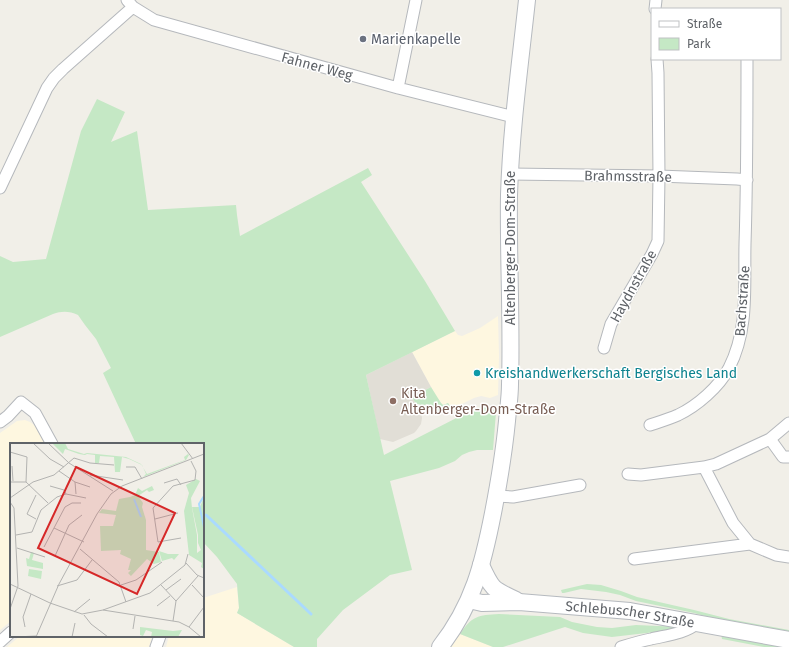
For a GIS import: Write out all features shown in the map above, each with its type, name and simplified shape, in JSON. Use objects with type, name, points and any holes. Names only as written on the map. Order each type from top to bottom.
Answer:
[{"type":"main road","name":"Altenberger-Dom-Straße","points":[[440,647],[469,600],[481,565],[496,496],[505,441],[510,386],[510,174],[514,117],[527,0]]},
{"type":"main road","points":[[481,565],[488,582],[493,588],[519,602]]},
{"type":"main road","name":"Schlebuscher Straße","points":[[469,600],[482,603],[519,602],[630,612],[789,640]]},
{"type":"street","points":[[398,88],[416,0]]},
{"type":"street","points":[[0,188],[47,88],[54,78],[130,3]]},
{"type":"street","name":"Fahner Weg","points":[[130,3],[154,20],[398,88],[514,117]]},
{"type":"street","name":"Haydnstraße","points":[[604,348],[611,324],[658,241],[659,176],[657,60]]},
{"type":"street","name":"Bachstraße","points":[[650,425],[678,415],[708,395],[728,370],[737,349],[743,326],[744,300],[747,180],[747,60]]},
{"type":"street","name":"Brahmsstraße","points":[[510,174],[659,176],[737,178],[747,180]]},
{"type":"street","points":[[0,422],[21,402],[35,414],[51,443]]},
{"type":"street","points":[[628,474],[641,475],[704,467],[716,464],[770,439],[789,423]]},
{"type":"street","points":[[770,439],[783,457],[789,457]]},
{"type":"street","points":[[704,467],[733,523],[750,544],[776,556],[789,557]]},
{"type":"street","points":[[496,496],[514,497],[580,485]]},
{"type":"street","points":[[634,559],[750,544]]},
{"type":"street","points":[[621,647],[684,632],[698,623]]},
{"type":"street","points":[[0,642],[10,633]]},
{"type":"street","points":[[156,647],[160,637]]},
{"type":"shaded area","points":[[498,316],[498,395],[490,398],[481,396],[474,398],[452,409],[448,403],[443,405],[437,398],[412,352],[455,331],[458,335],[462,336],[480,328]]},
{"type":"shaded area","name":"Kita Altenberger-Dom-Straße","points":[[412,352],[431,387],[412,397],[421,412],[421,424],[414,433],[393,442],[380,439],[366,375]]},
{"type":"shaded area","points":[[25,420],[34,425],[44,443],[10,443],[10,622],[0,630],[0,433],[17,421]]},
{"type":"shaded area","points":[[237,587],[239,608],[237,613],[294,647],[166,647],[169,637],[204,637],[204,598]]},
{"type":"shaded area","points":[[460,634],[493,647],[451,647]]},
{"type":"shaded area","points":[[19,637],[152,637],[149,647],[7,647]]},
{"type":"green space","points":[[97,99],[125,112],[111,142],[137,131],[148,210],[236,205],[240,236],[368,168],[372,175],[361,182],[425,281],[455,331],[366,375],[384,455],[476,408],[491,409],[496,412],[493,450],[477,450],[469,452],[462,455],[455,461],[439,468],[390,481],[412,570],[390,575],[343,610],[317,639],[317,647],[294,647],[237,613],[239,608],[237,584],[217,557],[204,543],[204,443],[136,443],[103,373],[111,368],[96,339],[78,315],[69,312],[56,313],[0,337],[0,256],[13,262],[46,259],[81,131]]},
{"type":"green space","points":[[431,387],[441,403],[443,405],[448,403],[452,409],[442,412],[432,409],[427,404],[422,406],[416,404],[412,397]]},
{"type":"green space","points":[[587,584],[601,585],[637,597],[729,619],[789,630],[789,633],[636,601],[606,592],[581,589],[562,593],[561,590]]},
{"type":"green space","points":[[499,614],[560,617],[572,622],[597,627],[612,628],[636,625],[681,627],[664,631],[612,637],[583,633],[565,627],[503,647],[493,647],[460,634],[472,620],[481,616]]},
{"type":"green space","points":[[721,633],[789,647],[764,647],[722,639]]},
{"type":"waterway","points":[[206,515],[311,614]]},
{"type":"place","name":"Marienkapelle","points":[[363,39]]},
{"type":"place","name":"Kreishandwerkerschaft Bergisches Land","points":[[477,373]]},
{"type":"place","name":"Kita Altenberger-Dom-Straße","points":[[393,401]]}]
